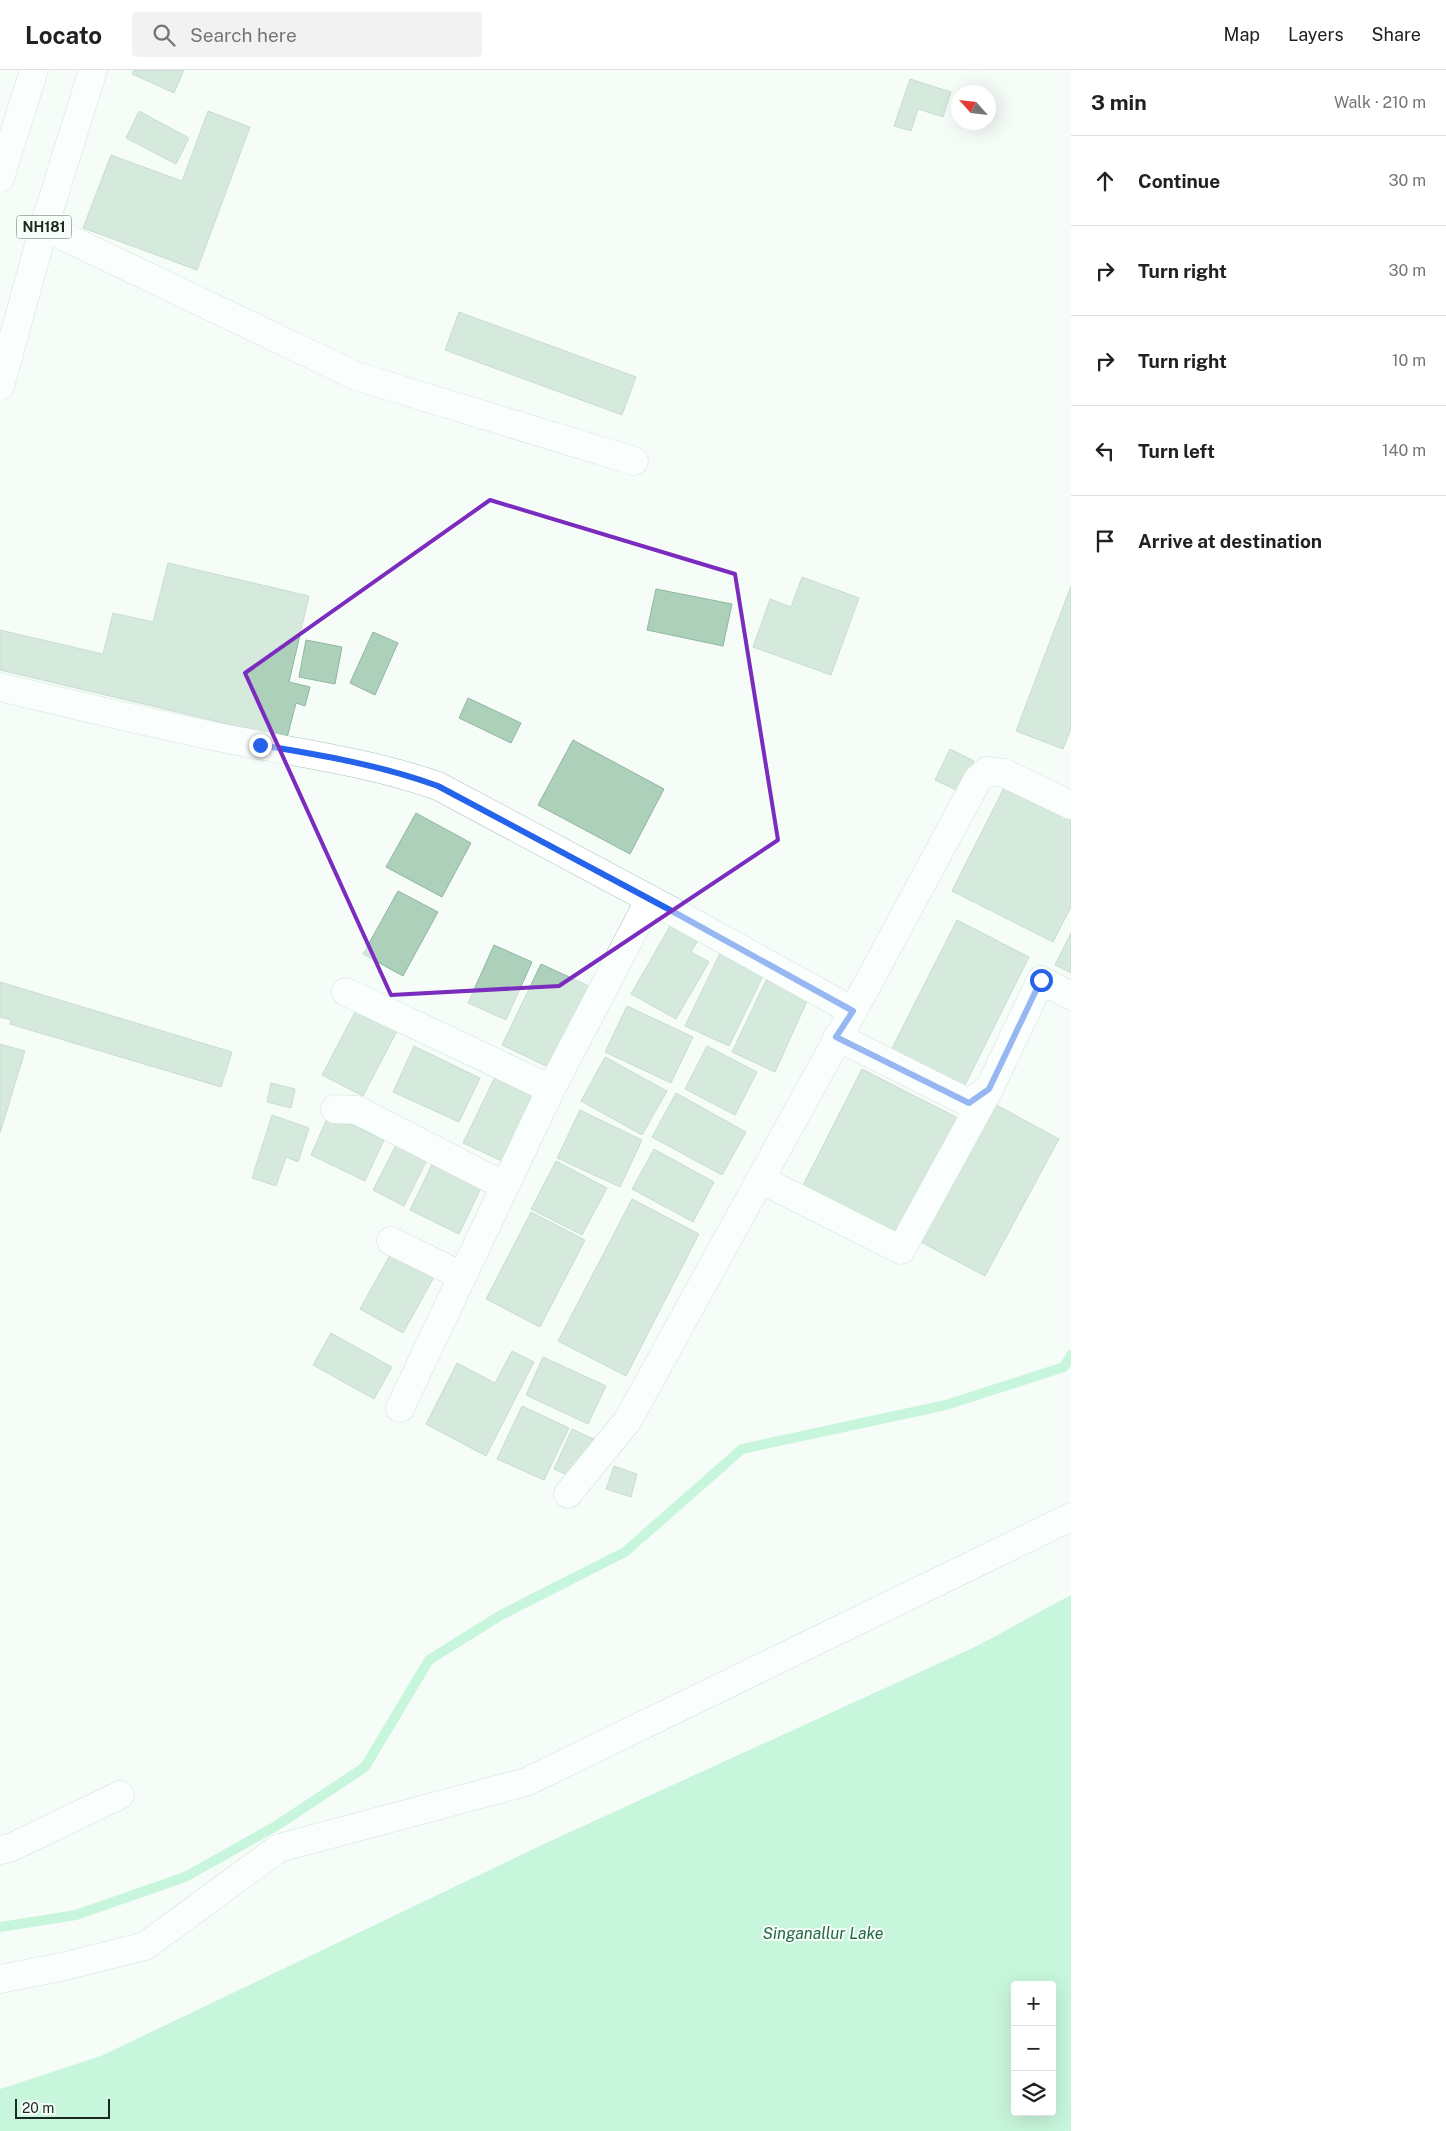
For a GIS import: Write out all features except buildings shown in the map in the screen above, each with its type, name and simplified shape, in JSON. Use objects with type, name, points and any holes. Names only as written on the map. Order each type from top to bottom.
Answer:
[{"type":"main road","points":[[0,178],[34,70]]},
{"type":"main road","name":"NH181","points":[[0,386],[44,227],[93,70]]},
{"type":"main road","points":[[44,227],[356,376],[634,461]]},
{"type":"main road","points":[[0,687],[152,724],[354,761],[402,773],[438,786],[650,899],[853,1011]]},
{"type":"main road","points":[[568,1494],[628,1420],[978,779],[987,771],[1004,773],[1071,805]]},
{"type":"main road","points":[[400,1408],[551,1089],[650,899]]},
{"type":"main road","points":[[760,1179],[901,1250],[989,1089],[1041,980],[1071,996]]},
{"type":"main road","points":[[346,992],[551,1089]]},
{"type":"main road","points":[[836,1037],[969,1103],[989,1089]]},
{"type":"main road","points":[[335,1109],[357,1110],[505,1186]]},
{"type":"main road","points":[[391,1241],[462,1276]]},
{"type":"main road","points":[[0,1978],[61,1967],[145,1946],[279,1848],[526,1782],[1071,1517]]},
{"type":"main road","points":[[0,1850],[10,1848],[120,1795]]},
{"type":"highlighted area","points":[[490,500],[735,574],[778,840],[559,986],[391,995],[245,673]]},
{"type":"water","name":"Singanallur Lake","points":[[1071,1595],[1071,2131],[0,2131],[0,2089],[101,2056],[548,1842],[977,1646]]},
{"type":"waterway","points":[[0,1927],[76,1915],[185,1877],[276,1826],[365,1767],[429,1660],[501,1615],[625,1552],[742,1449],[946,1405],[1064,1367],[1071,1355]]},
{"type":"route","points":[[260,745],[354,761],[402,773],[438,786],[672,911],[853,1011],[836,1037],[969,1103],[989,1089],[1041,980]]}]
